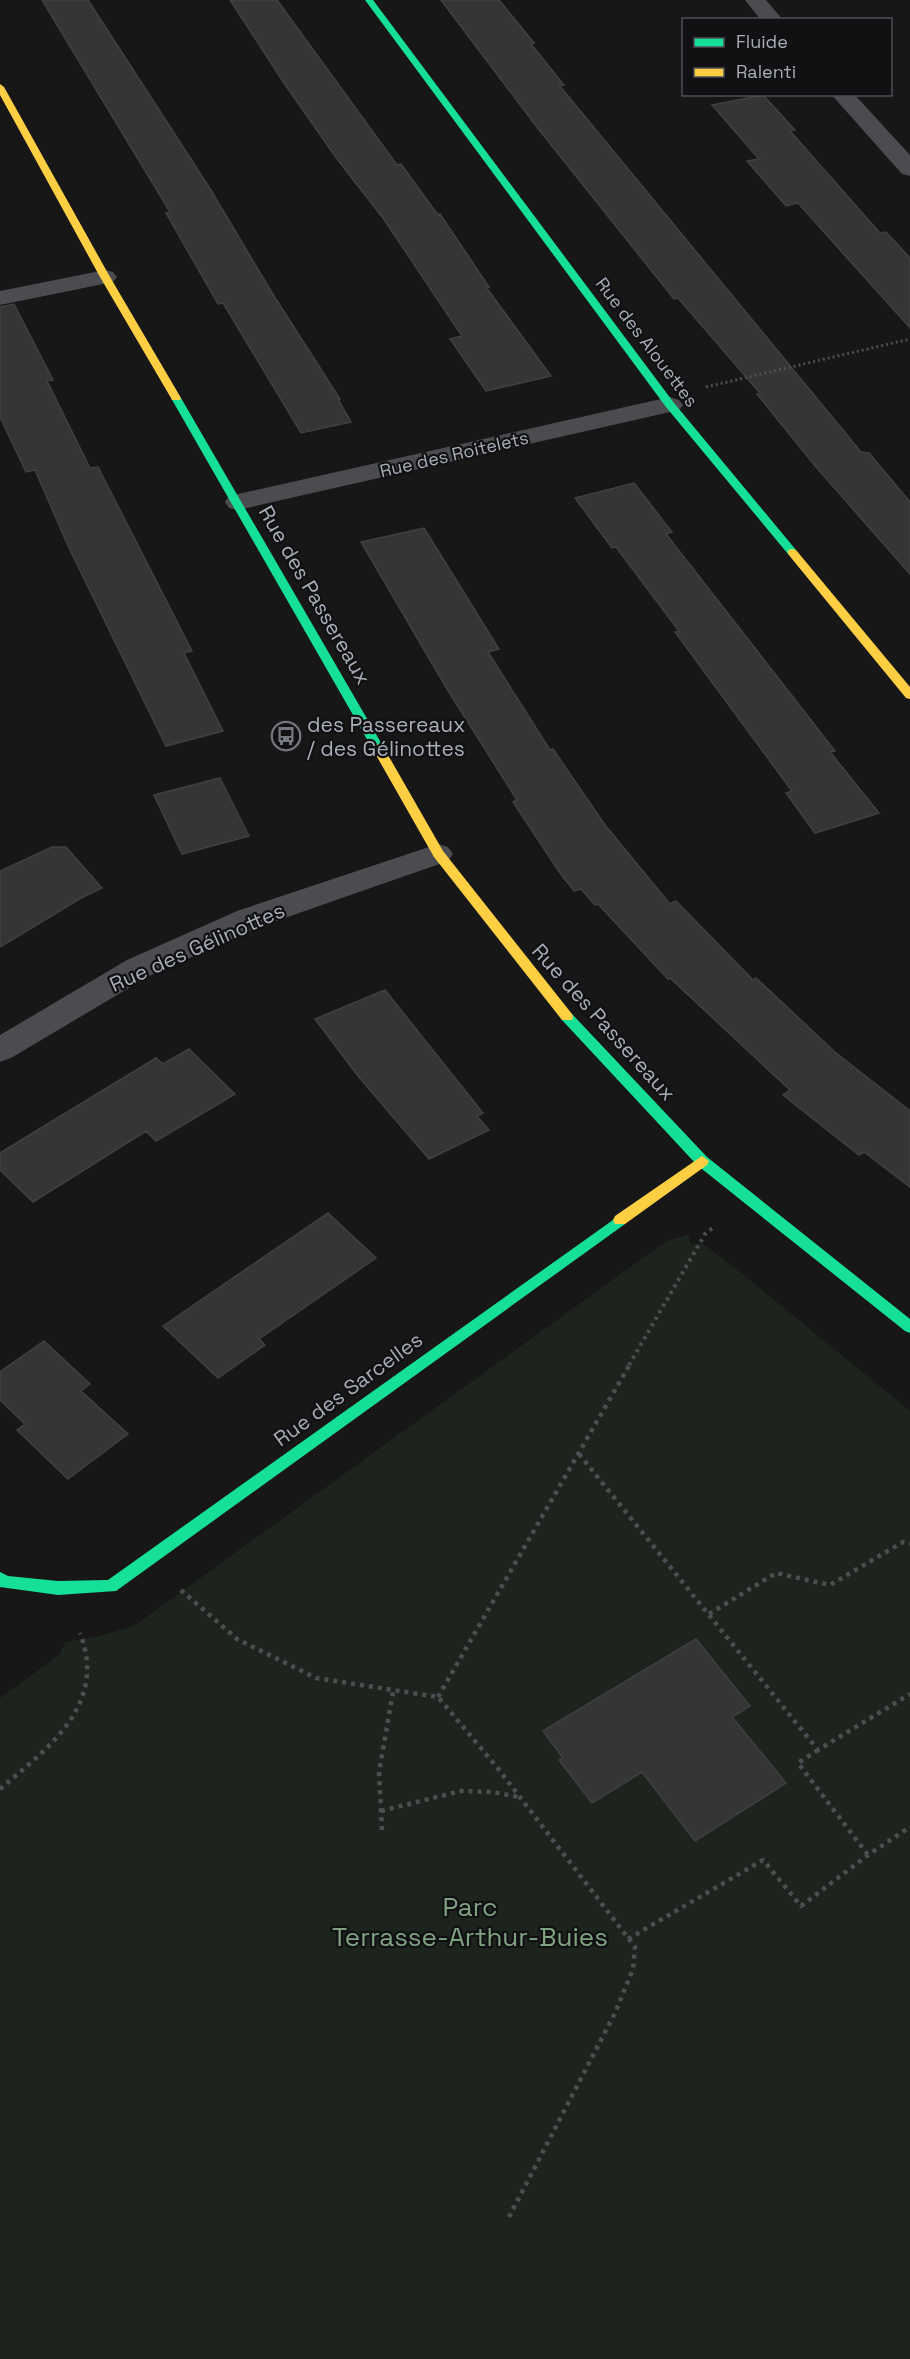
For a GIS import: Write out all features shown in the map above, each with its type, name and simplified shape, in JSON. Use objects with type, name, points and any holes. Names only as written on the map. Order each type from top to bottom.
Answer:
[{"type":"street","name":"Rue des Alouettes","points":[[369,0],[668,401],[910,695]]},
{"type":"street","points":[[755,0],[771,18]]},
{"type":"street","name":"Rue des Passereaux","points":[[0,87],[105,277],[238,502],[438,854],[556,1006],[702,1161],[910,1327]]},
{"type":"street","points":[[844,96],[910,169]]},
{"type":"street","points":[[0,298],[105,277]]},
{"type":"street","name":"Rue des Roitelets","points":[[238,502],[668,401]]},
{"type":"street","name":"Rue des Gélinottes","points":[[0,1050],[138,969],[248,919],[438,854]]},
{"type":"street","name":"Rue des Sarcelles","points":[[0,1579],[5,1582],[58,1588],[111,1586],[702,1161]]},
{"type":"path","points":[[668,401],[910,339]]},
{"type":"path","points":[[438,1697],[705,1234],[751,1198]]},
{"type":"path","points":[[579,1454],[818,1750]]},
{"type":"path","points":[[709,1614],[776,1574],[830,1585],[903,1542],[910,1544]]},
{"type":"path","points":[[146,1560],[237,1639],[316,1678],[393,1692],[438,1697],[520,1797],[635,1947],[633,1969],[615,2013],[510,2217]]},
{"type":"path","points":[[0,1789],[60,1736],[82,1698],[88,1670],[86,1646],[58,1588]]},
{"type":"path","points":[[382,1830],[379,1772],[393,1692]]},
{"type":"path","points":[[868,1855],[798,1762],[910,1694]]},
{"type":"path","points":[[381,1811],[461,1791],[492,1792],[520,1797]]},
{"type":"path","points":[[628,1938],[763,1860],[801,1906],[868,1855],[910,1827]]},
{"type":"green space","name":"Parc Terrasse-Arthur-Buies","points":[[688,1235],[691,1244],[702,1243],[729,1263],[910,1411],[910,2359],[0,2359],[0,1698],[60,1654],[65,1642],[99,1636],[134,1626],[640,1260],[669,1240]]},
{"type":"building","points":[[42,0],[88,0],[209,187],[274,296],[340,399],[338,399],[351,422],[301,433],[223,303],[218,304],[166,213],[170,212]]},
{"type":"building","points":[[230,0],[277,0],[397,165],[401,164],[438,215],[440,214],[489,287],[486,287],[551,376],[486,391],[450,339],[462,336],[383,218],[337,159],[284,83]]},
{"type":"building","points":[[441,0],[499,0],[564,85],[559,85],[861,452],[869,453],[910,502],[910,574],[816,467],[757,394],[760,393],[678,298],[674,299],[536,126]]},
{"type":"building","points":[[764,96],[795,130],[790,131],[880,233],[886,232],[910,258],[910,328],[798,203],[786,206],[747,161],[759,159],[712,105]]},
{"type":"building","points":[[14,304],[53,380],[47,381],[90,468],[98,467],[192,651],[184,653],[223,731],[166,746],[69,548],[35,470],[26,472],[0,417],[0,307]]},
{"type":"building","points":[[634,483],[672,532],[666,534],[835,751],[830,752],[879,813],[815,833],[786,793],[792,791],[675,632],[679,631],[616,547],[612,548],[575,498]]},
{"type":"building","points":[[424,528],[499,649],[488,652],[550,750],[553,749],[605,825],[670,904],[676,901],[753,980],[756,978],[835,1052],[910,1111],[910,1187],[864,1152],[859,1155],[783,1095],[790,1090],[670,978],[668,979],[598,904],[595,905],[581,889],[574,891],[560,873],[513,802],[517,800],[447,689],[361,542]]},
{"type":"building","points":[[220,778],[249,836],[182,854],[154,795]]},
{"type":"building","points":[[52,847],[66,847],[102,888],[81,898],[0,947],[0,871]]},
{"type":"building","points":[[385,990],[483,1113],[477,1116],[489,1130],[429,1159],[358,1076],[315,1019]]},
{"type":"building","points":[[189,1049],[235,1094],[156,1141],[146,1131],[33,1202],[0,1170],[0,1153],[156,1058],[163,1064]]},
{"type":"building","points":[[328,1213],[376,1258],[259,1339],[265,1345],[218,1378],[163,1326]]},
{"type":"building","points":[[44,1341],[90,1384],[81,1391],[128,1434],[68,1479],[17,1430],[25,1424],[0,1400],[0,1372]]},
{"type":"building","points":[[696,1639],[750,1706],[732,1717],[786,1783],[695,1841],[642,1772],[592,1803],[559,1760],[563,1758],[543,1731]]},
{"type":"traffic: fast","points":[[369,0],[670,405],[792,552]]},
{"type":"traffic: fast","points":[[176,398],[378,748]]},
{"type":"traffic: fast","points":[[567,1017],[702,1161],[910,1327]]},
{"type":"traffic: fast","points":[[0,1579],[5,1582],[58,1588],[111,1586],[620,1220]]},
{"type":"traffic: slow","points":[[0,87],[105,277],[176,398]]},
{"type":"traffic: slow","points":[[792,552],[910,695]]},
{"type":"traffic: slow","points":[[378,748],[438,854],[567,1017]]},
{"type":"traffic: slow","points":[[620,1220],[702,1161]]},
{"type":"place","name":"des Passereaux / des Gélinottes","points":[[286,736]]}]
